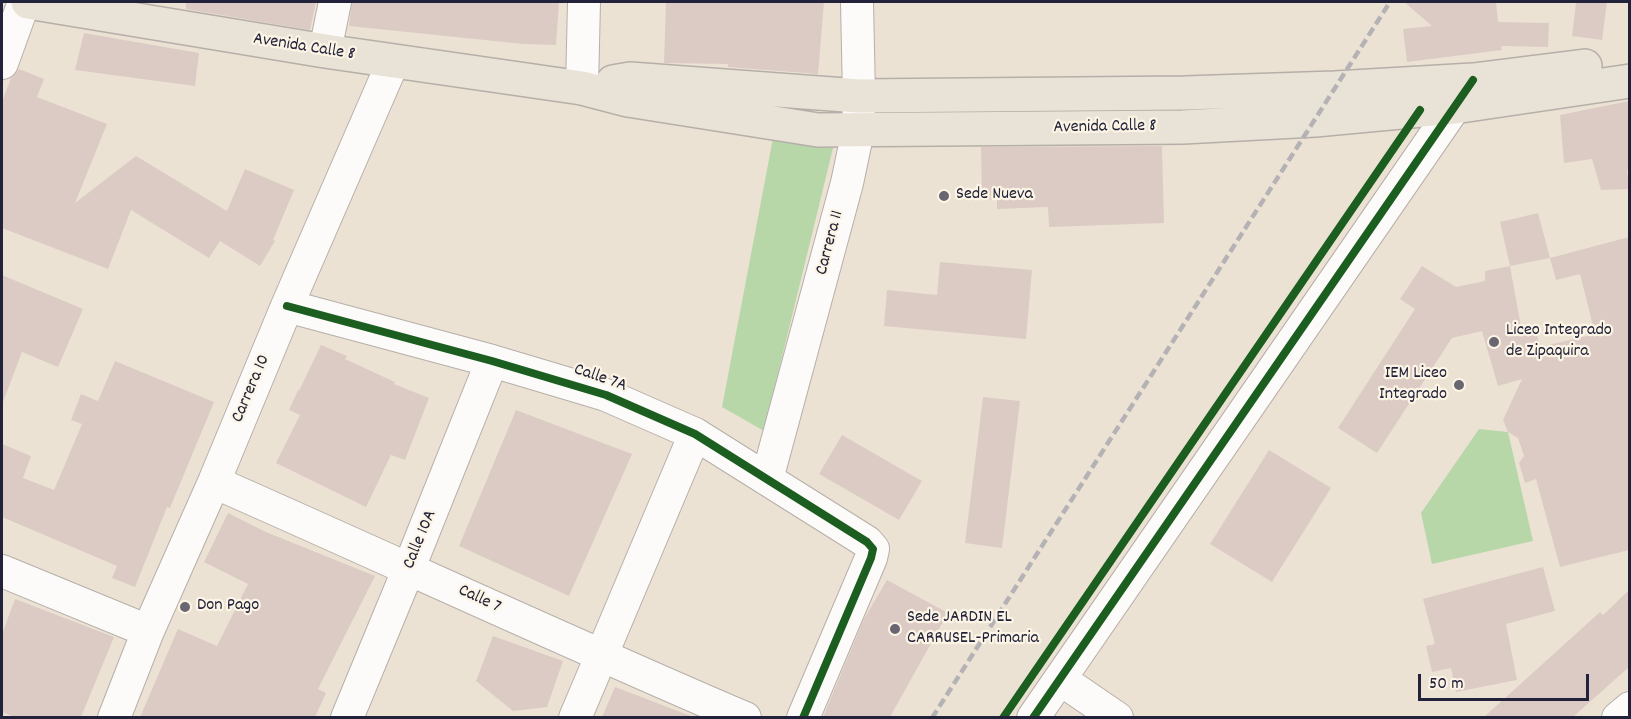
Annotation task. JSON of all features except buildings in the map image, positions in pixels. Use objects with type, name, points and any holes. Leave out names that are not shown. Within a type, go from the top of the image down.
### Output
[{"type":"main road","name":"Avenida Calle 8","points":[[26,2],[393,62],[582,88],[628,100],[756,122],[819,130],[1183,127],[1315,120],[1454,107],[1629,81]]},
{"type":"main road","name":"Avenida Calle 8","points":[[582,88],[630,79],[859,96],[1185,93],[1473,80],[1629,60]]},
{"type":"street","points":[[2,63],[26,2]]},
{"type":"street","points":[[325,51],[335,2]]},
{"type":"street","points":[[582,88],[584,2]]},
{"type":"street","name":"Carrera 11","points":[[767,479],[847,183],[858,131],[857,2]]},
{"type":"street","name":"Carrera 10","points":[[114,717],[148,631],[393,62]]},
{"type":"street","points":[[1034,717],[1473,80]]},
{"type":"street","name":"Calle 7A","points":[[287,306],[492,361],[606,395],[695,434],[867,542],[873,549],[871,558],[803,717]]},
{"type":"street","name":"Calle 10A","points":[[347,717],[492,361]]},
{"type":"street","points":[[575,717],[695,434]]},
{"type":"street","name":"Calle 7","points":[[214,482],[600,656],[745,717]]},
{"type":"street","points":[[2,571],[148,631]]},
{"type":"street","points":[[1060,679],[1117,717]]},
{"type":"street","points":[[1618,717],[1629,708]]},
{"type":"green space","points":[[773,138],[833,148],[764,431],[722,407]]},
{"type":"green space","points":[[1479,429],[1508,432],[1533,541],[1432,564],[1421,513]]},
{"type":"railway","points":[[932,718],[1390,2]]},
{"type":"cycle path","points":[[1033,718],[1473,80]]},
{"type":"cycle path","points":[[1003,718],[1420,110]]},
{"type":"cycle path","points":[[287,306],[492,361],[606,395],[695,434],[867,542],[873,549],[871,558],[803,718]]},
{"type":"place","name":"Sede Nueva","points":[[944,196]]},
{"type":"place","name":"Liceo Integrado de Zipaquira","points":[[1494,342]]},
{"type":"place","name":"IEM Liceo Integrado","points":[[1459,385]]},
{"type":"place","name":"Don Pago","points":[[185,607]]},
{"type":"place","name":"Sede JARDIN EL CARRUSEL-Primaria","points":[[895,629]]}]
